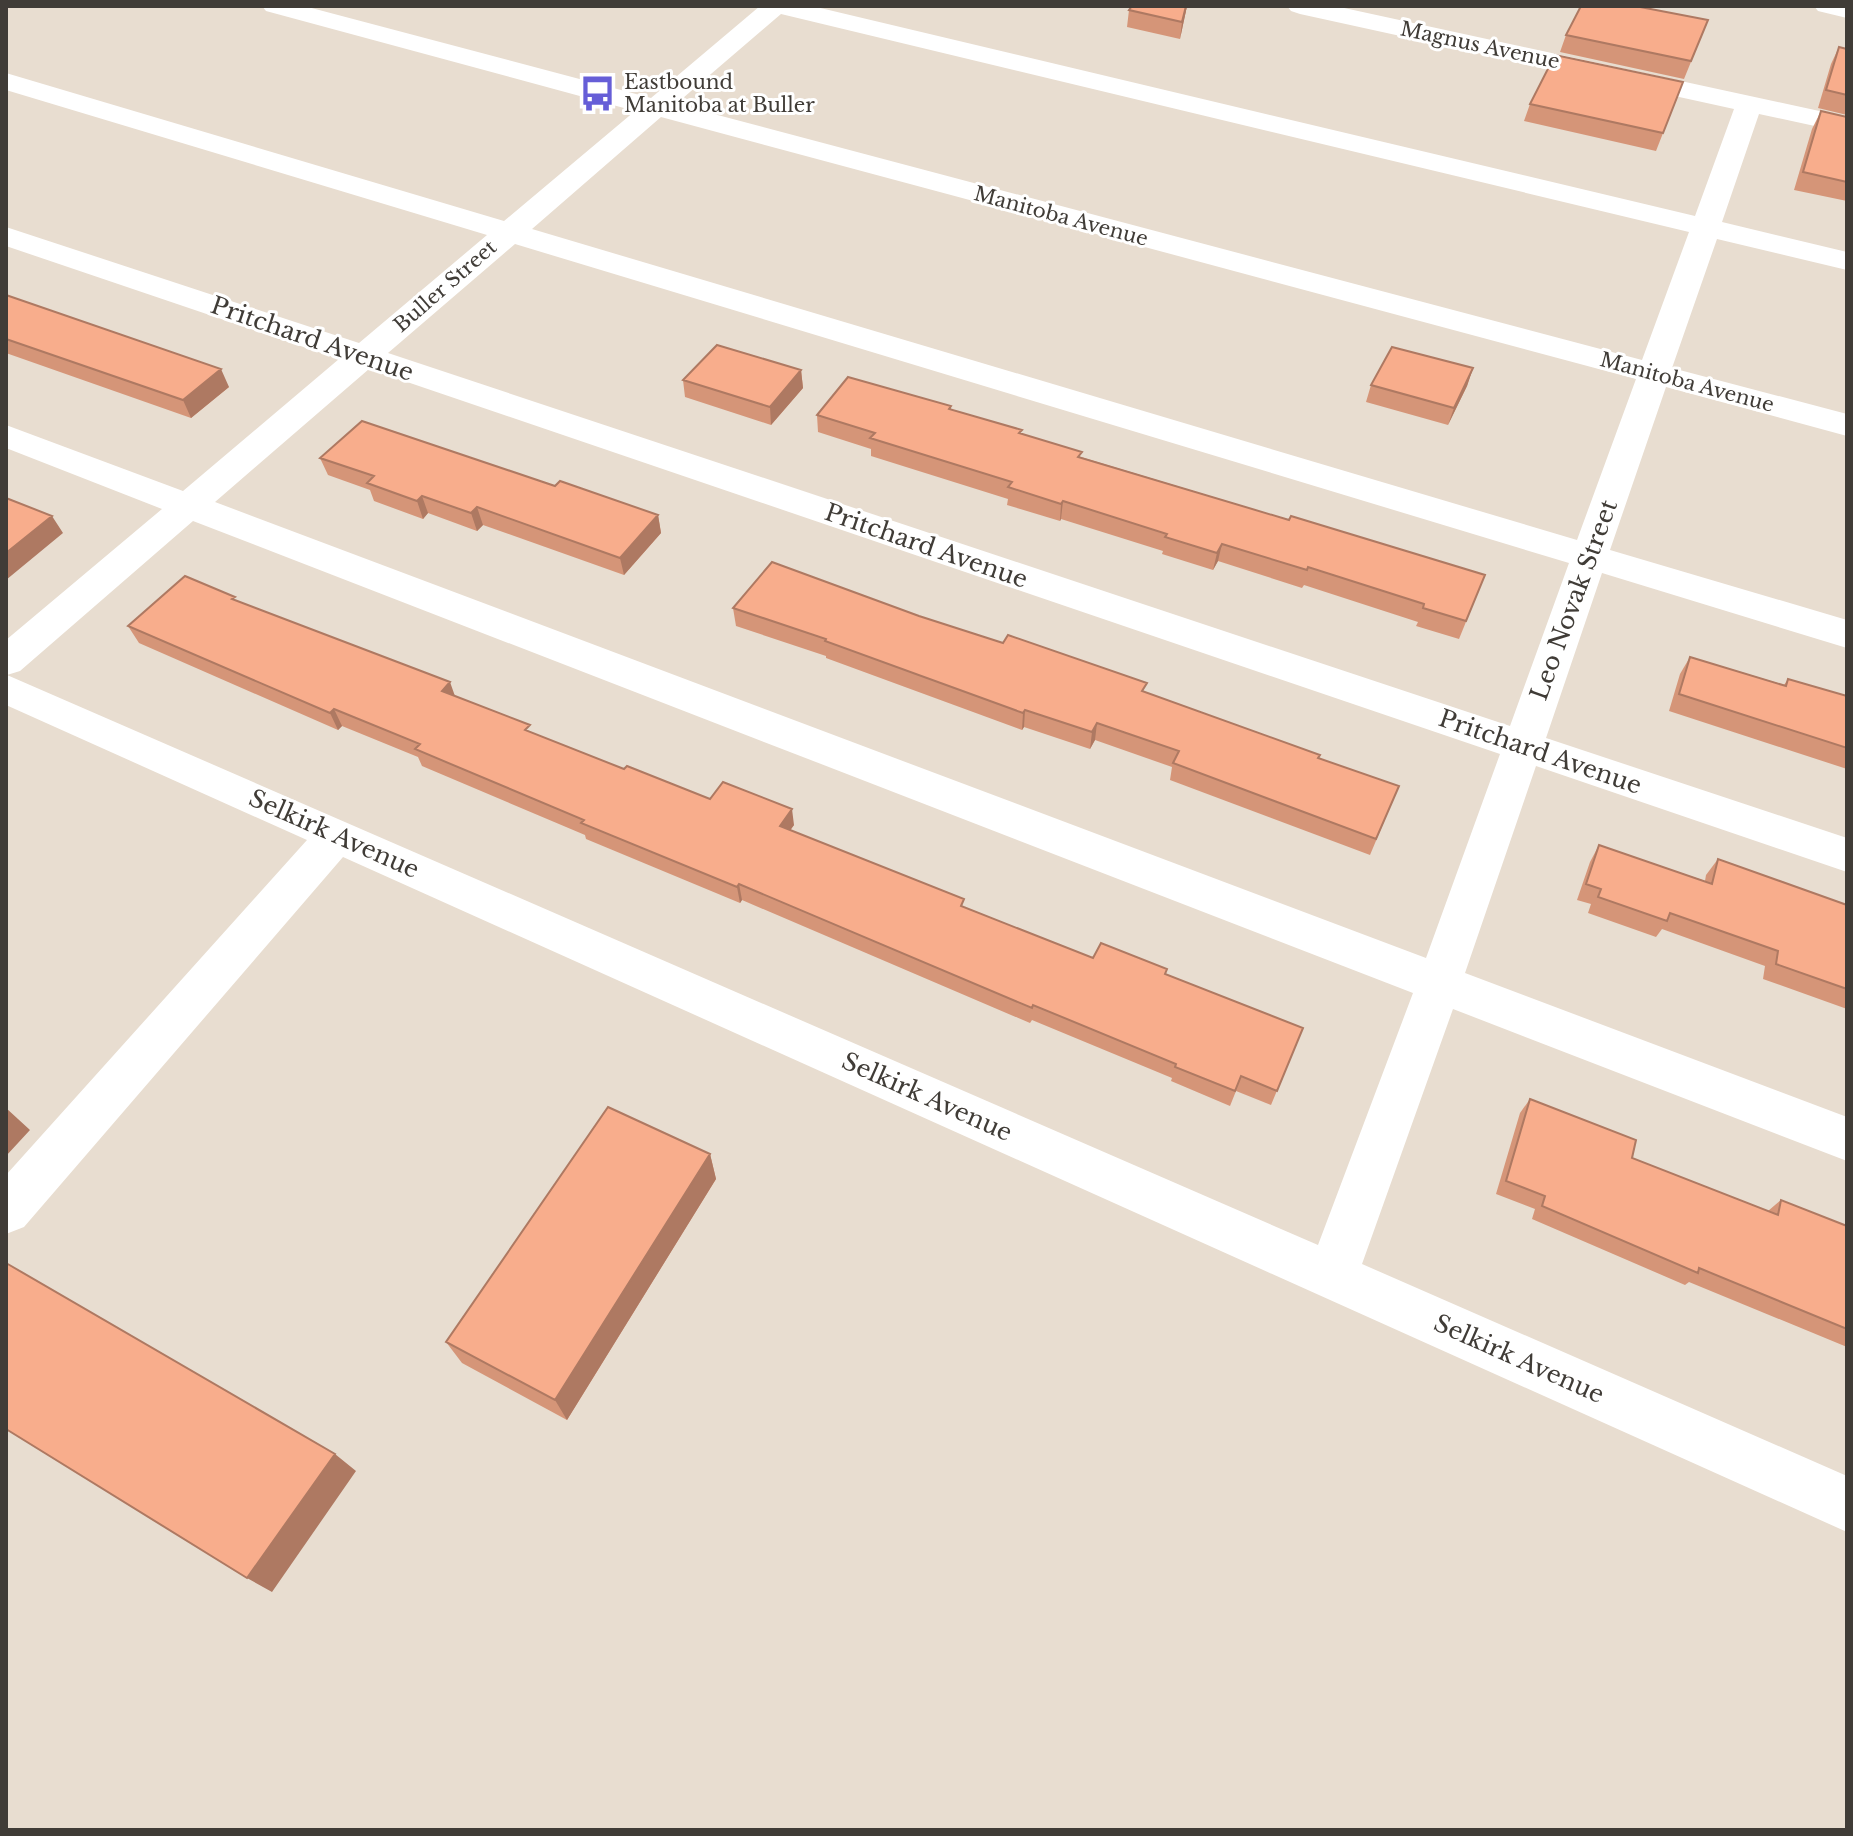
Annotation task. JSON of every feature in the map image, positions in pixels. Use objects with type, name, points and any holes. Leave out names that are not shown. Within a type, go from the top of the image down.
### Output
[{"type":"street","name":"Manitoba Avenue","points":[[275,6],[1847,425]]},
{"type":"street","name":"Buller Street","points":[[6,661],[507,232],[778,6]]},
{"type":"street","points":[[778,6],[1847,261]]},
{"type":"street","name":"Magnus Avenue","points":[[1300,6],[1847,125]]},
{"type":"street","points":[[1827,6],[1847,10]]},
{"type":"street","points":[[6,81],[1847,634]]},
{"type":"street","name":"Leo Novak Street","points":[[1332,1276],[1439,984],[1749,104]]},
{"type":"street","name":"Pritchard Avenue","points":[[6,236],[1847,855]]},
{"type":"street","points":[[6,436],[1847,1139]]},
{"type":"street","name":"Selkirk Avenue","points":[[6,689],[1847,1504]]},
{"type":"street","points":[[6,1211],[337,835]]},
{"type":"building","points":[[1132,6],[1186,6],[1182,22],[1129,10]]},
{"type":"building","points":[[1581,6],[1635,6],[1708,20],[1691,61],[1566,35]]},
{"type":"building","points":[[1839,47],[1847,49],[1847,95],[1826,90]]},
{"type":"building","points":[[1555,55],[1683,82],[1663,133],[1530,104]]},
{"type":"building","points":[[1821,111],[1847,117],[1847,182],[1803,172]]},
{"type":"building","points":[[6,295],[221,369],[183,400],[6,339]]},
{"type":"building","points":[[717,345],[801,370],[770,407],[683,380]]},
{"type":"building","points":[[1392,347],[1473,368],[1454,408],[1371,385]]},
{"type":"building","points":[[848,377],[1022,430],[1019,433],[1082,452],[1078,457],[1289,520],[1291,516],[1485,575],[1466,621],[1423,608],[1424,604],[1308,567],[1307,570],[1222,544],[1217,553],[1165,537],[1167,534],[1008,487],[1012,482],[870,438],[875,433],[817,415]]},
{"type":"building","points":[[362,421],[555,486],[560,481],[658,515],[620,558],[477,507],[471,513],[422,496],[417,501],[367,483],[374,476],[320,458]]},
{"type":"building","points":[[6,498],[52,516],[6,553]]},
{"type":"building","points":[[772,562],[919,616],[1003,643],[1008,635],[1147,683],[1142,691],[1399,786],[1376,839],[1173,763],[1179,751],[1097,723],[1092,732],[1025,710],[1023,713],[826,639],[733,608]]},
{"type":"building","points":[[185,576],[235,597],[232,599],[450,682],[442,691],[530,725],[525,730],[710,799],[723,782],[792,809],[780,826],[964,899],[961,906],[1093,958],[1101,943],[1167,969],[1165,974],[1303,1028],[1277,1091],[1241,1076],[1235,1091],[1175,1067],[1176,1064],[1033,1005],[1032,1008],[739,884],[737,887],[581,823],[584,820],[415,749],[420,744],[334,709],[330,713],[128,626]]},
{"type":"building","points":[[1690,657],[1786,686],[1788,679],[1847,696],[1847,748],[1679,694]]},
{"type":"building","points":[[1599,845],[1712,884],[1718,859],[1847,905],[1847,989],[1776,964],[1778,951],[1670,913],[1667,921],[1598,897],[1601,889],[1586,884]]},
{"type":"building","points":[[1530,1099],[1636,1140],[1632,1158],[1778,1215],[1781,1200],[1847,1226],[1847,1329],[1699,1268],[1698,1273],[1542,1206],[1545,1196],[1506,1181]]},
{"type":"building","points":[[608,1107],[710,1154],[555,1400],[446,1342]]},
{"type":"building","points":[[6,1263],[335,1454],[247,1578],[6,1429]]},
{"type":"place","name":"Eastbound Manitoba at Buller","points":[[598,93]]}]
